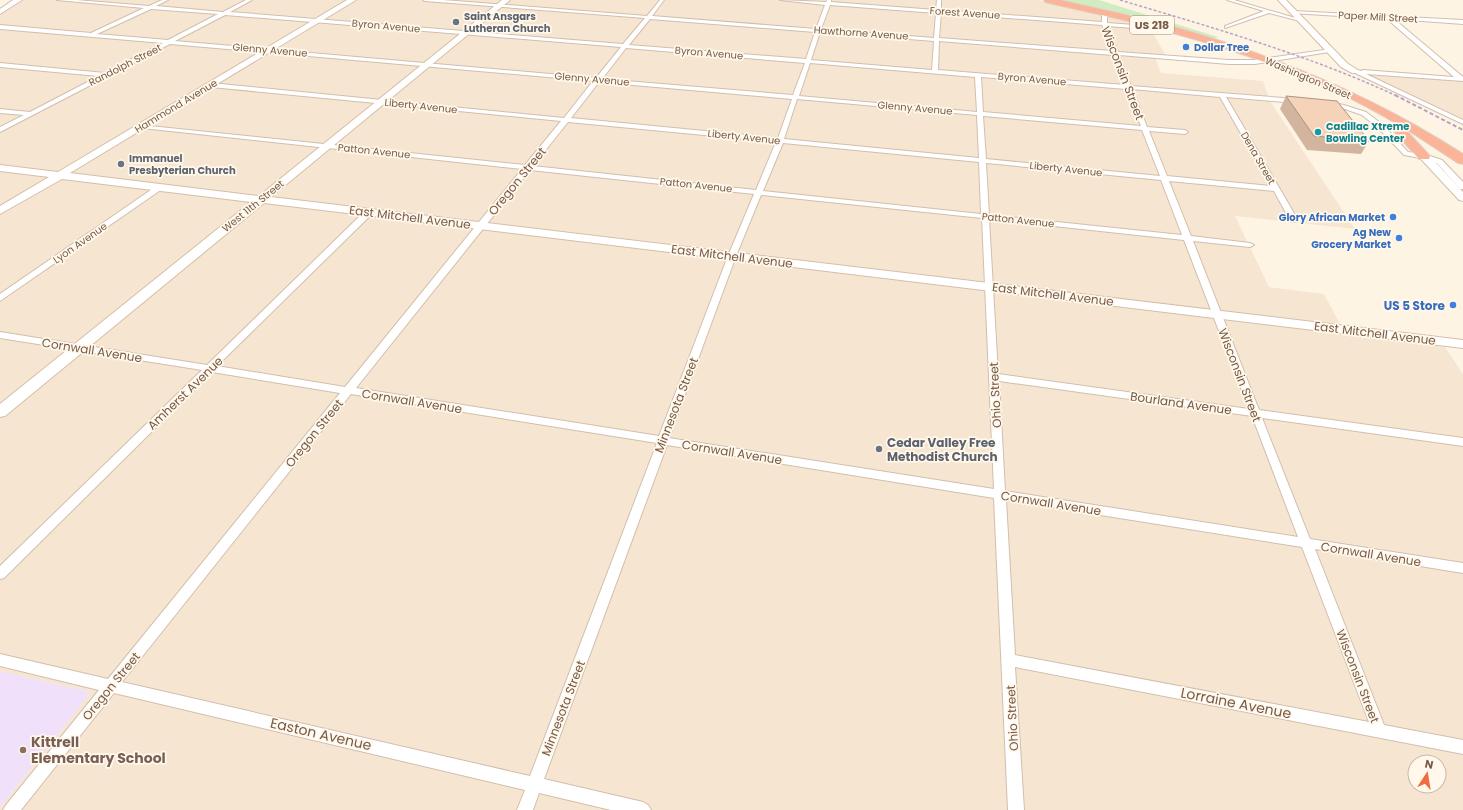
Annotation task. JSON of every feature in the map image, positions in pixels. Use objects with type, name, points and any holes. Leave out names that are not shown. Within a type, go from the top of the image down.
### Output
[{"type":"highway","name":"Washington Street","points":[[1048,0],[1104,18],[1121,17],[1181,32],[1268,60],[1319,82],[1397,119],[1463,160]]},
{"type":"highway","name":"Washington Street","points":[[1113,5],[1282,58],[1369,94],[1441,132]]},
{"type":"highway","points":[[1319,82],[1390,122],[1403,133],[1424,156]]},
{"type":"street","points":[[0,12],[18,0]]},
{"type":"street","name":"Byron Avenue","points":[[59,0],[1304,102]]},
{"type":"street","points":[[91,35],[166,0]]},
{"type":"street","name":"Randolph Street","points":[[0,130],[250,0]]},
{"type":"street","name":"Hammond Avenue","points":[[0,212],[352,0]]},
{"type":"street","name":"Hawthorne Avenue","points":[[425,0],[502,3],[648,17],[1229,62],[1268,60],[1330,50]]},
{"type":"street","name":"Oregon Street","points":[[11,810],[662,0]]},
{"type":"street","name":"Forest Avenue","points":[[782,0],[828,2],[938,11],[1104,18],[1148,27]]},
{"type":"street","points":[[935,72],[939,0]]},
{"type":"street","points":[[1229,0],[1301,20]]},
{"type":"street","points":[[1282,0],[1347,68],[1463,122]]},
{"type":"street","name":"Minnesota Street","points":[[525,810],[732,256],[780,141],[828,2]]},
{"type":"street","name":"West 11th Street","points":[[0,412],[502,3]]},
{"type":"street","points":[[1228,28],[1270,11]]},
{"type":"street","name":"Paper Mill Street","points":[[1294,12],[1463,22]]},
{"type":"street","points":[[1388,17],[1462,79]]},
{"type":"street","name":"Wisconsin Street","points":[[1104,18],[1128,88],[1379,730]]},
{"type":"street","name":"Glenny Avenue","points":[[0,27],[1185,132]]},
{"type":"street","points":[[0,65],[106,75]]},
{"type":"street","points":[[1355,72],[1462,79]]},
{"type":"street","name":"Ohio Street","points":[[978,75],[1016,810]]},
{"type":"street","name":"Liberty Avenue","points":[[211,85],[1276,189]]},
{"type":"street","name":"Dena Street","points":[[1222,95],[1294,220]]},
{"type":"street","points":[[1324,104],[1346,106],[1358,110],[1372,118],[1406,154],[1424,156],[1440,162],[1463,187]]},
{"type":"street","points":[[0,111],[31,114]]},
{"type":"street","points":[[1444,112],[1463,113]]},
{"type":"street","name":"Patton Avenue","points":[[142,126],[1250,245]]},
{"type":"street","points":[[1424,156],[1463,198]]},
{"type":"street","name":"East Mitchell Avenue","points":[[0,168],[1463,344]]},
{"type":"street","name":"Lyon Avenue","points":[[0,298],[161,187]]},
{"type":"street","name":"Amherst Avenue","points":[[0,574],[369,212]]},
{"type":"street","name":"Cornwall Avenue","points":[[0,335],[1463,568]]},
{"type":"street","name":"Bourland Avenue","points":[[994,377],[1463,442]]},
{"type":"street","name":"Easton Avenue","points":[[0,660],[643,810]]},
{"type":"street","name":"Lorraine Avenue","points":[[1009,660],[1463,746]]},
{"type":"shaded area","points":[[12,0],[1039,0],[1149,26],[1166,56],[1154,55],[1161,73],[1263,81],[1270,101],[1355,229],[1235,216],[1269,287],[1324,294],[1346,335],[1445,347],[1463,374],[1463,810],[0,810],[0,808],[91,692],[0,671],[0,9]]},
{"type":"shaded area","points":[[1356,73],[1463,81],[1463,123]]},
{"type":"shaded area","name":"Kittrell Elementary School","points":[[0,671],[91,692],[0,808]]},
{"type":"green space","points":[[1047,0],[1099,0],[1218,37],[1212,41]]},
{"type":"building","points":[[1286,96],[1337,101],[1369,141],[1314,136]]},
{"type":"railway","points":[[1120,0],[1295,55],[1363,81],[1397,96]]},
{"type":"railway","points":[[1397,96],[1463,130]]},
{"type":"place","name":"Saint Ansgars Lutheran Church","points":[[456,22]]},
{"type":"place","name":"Dollar Tree","points":[[1186,47]]},
{"type":"place","name":"Cadillac Xtreme Bowling Center","points":[[1318,132]]},
{"type":"place","name":"Immanuel Presbyterian Church","points":[[121,164]]},
{"type":"place","name":"Glory African Market","points":[[1393,217]]},
{"type":"place","name":"Ag New Grocery Market","points":[[1399,238]]},
{"type":"place","name":"US 5 Store","points":[[1453,305]]},
{"type":"place","name":"Cedar Valley Free Methodist Church","points":[[879,449]]},
{"type":"place","name":"Kittrell Elementary School","points":[[23,750]]}]
